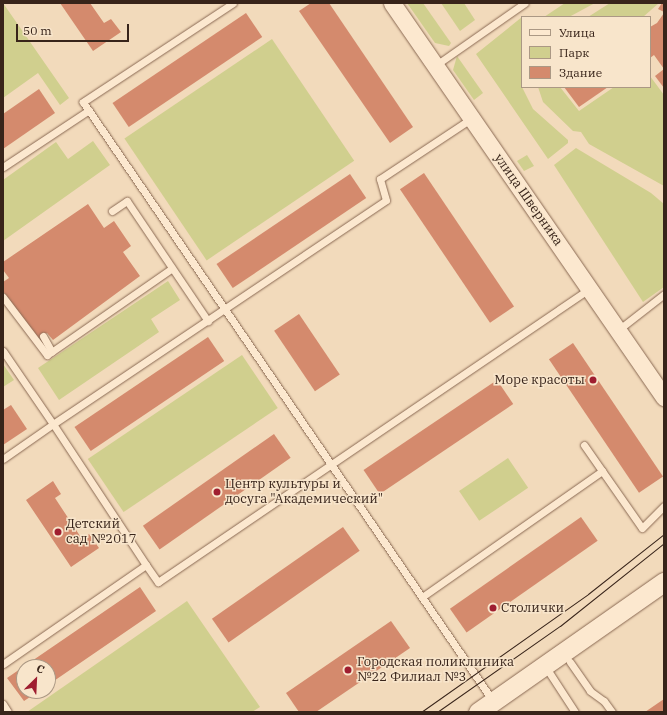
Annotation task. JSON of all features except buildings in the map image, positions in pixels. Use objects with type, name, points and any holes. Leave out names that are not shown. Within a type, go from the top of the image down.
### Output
[{"type":"main road","points":[[478,712],[664,582]]},
{"type":"street","name":"улица Шверника","points":[[392,3],[664,397]]},
{"type":"lane","points":[[233,3],[83,102],[493,701]]},
{"type":"lane","points":[[436,66],[525,3]]},
{"type":"lane","points":[[3,167],[88,110]]},
{"type":"lane","points":[[3,459],[386,200],[380,179],[472,118]]},
{"type":"lane","points":[[112,211],[127,201],[208,321]]},
{"type":"lane","points":[[3,297],[40,348],[47,355],[172,268]]},
{"type":"lane","points":[[3,351],[158,582],[330,463],[589,289]]},
{"type":"lane","points":[[618,330],[664,294]]},
{"type":"lane","points":[[43,336],[52,352]]},
{"type":"lane","points":[[584,445],[642,528],[664,506]]},
{"type":"lane","points":[[422,597],[602,471]]},
{"type":"lane","points":[[3,664],[146,565]]},
{"type":"lane","points":[[570,662],[590,691],[604,701],[612,712]]},
{"type":"lane","points":[[545,666],[575,712]]},
{"type":"lane","points":[[3,704],[8,712]]},
{"type":"green space","points":[[3,3],[69,98],[60,105],[38,73],[3,98]]},
{"type":"green space","points":[[407,3],[423,3],[451,43],[449,46],[435,43]]},
{"type":"green space","points":[[441,3],[464,3],[475,20],[460,31]]},
{"type":"green space","points":[[565,3],[595,3],[571,16],[546,16]]},
{"type":"green space","points":[[610,3],[659,3],[644,16],[590,16]]},
{"type":"green space","points":[[521,18],[521,88],[522,88],[533,109],[568,140],[568,143],[548,159],[476,54]]},
{"type":"green space","points":[[272,39],[354,161],[207,260],[124,139]]},
{"type":"green space","points":[[457,56],[483,93],[474,100],[453,70]]},
{"type":"green space","points":[[651,77],[664,95],[664,186],[589,144],[581,132],[573,131],[543,102],[538,88],[561,88],[579,111],[613,88],[651,88]]},
{"type":"green space","points":[[93,141],[110,165],[3,241],[3,180],[56,142],[68,159]]},
{"type":"green space","points":[[576,148],[651,193],[664,204],[664,287],[643,302],[554,165]]},
{"type":"green space","points":[[527,155],[534,166],[524,171],[517,161]]},
{"type":"green space","points":[[168,281],[180,300],[151,319],[159,332],[59,400],[38,368]]},
{"type":"green space","points":[[242,355],[278,408],[124,512],[88,459]]},
{"type":"green space","points":[[3,364],[14,380],[3,387]]},
{"type":"green space","points":[[508,458],[528,488],[479,521],[459,491]]},
{"type":"green space","points":[[187,601],[260,707],[252,712],[27,712],[46,699],[56,699],[56,692]]},
{"type":"tram line","points":[[421,712],[588,594],[664,534]]},
{"type":"tram line","points":[[437,712],[560,626],[664,543]]},
{"type":"place","name":"Море красоты","points":[[593,380]]},
{"type":"place","name":"Центр культуры и досуга \"Академический\"","points":[[217,492]]},
{"type":"place","name":"Детский сад №2017","points":[[58,532]]},
{"type":"place","name":"Столички","points":[[493,608]]},
{"type":"place","name":"Городская поликлиника №22 Филиал №3","points":[[348,670]]}]
